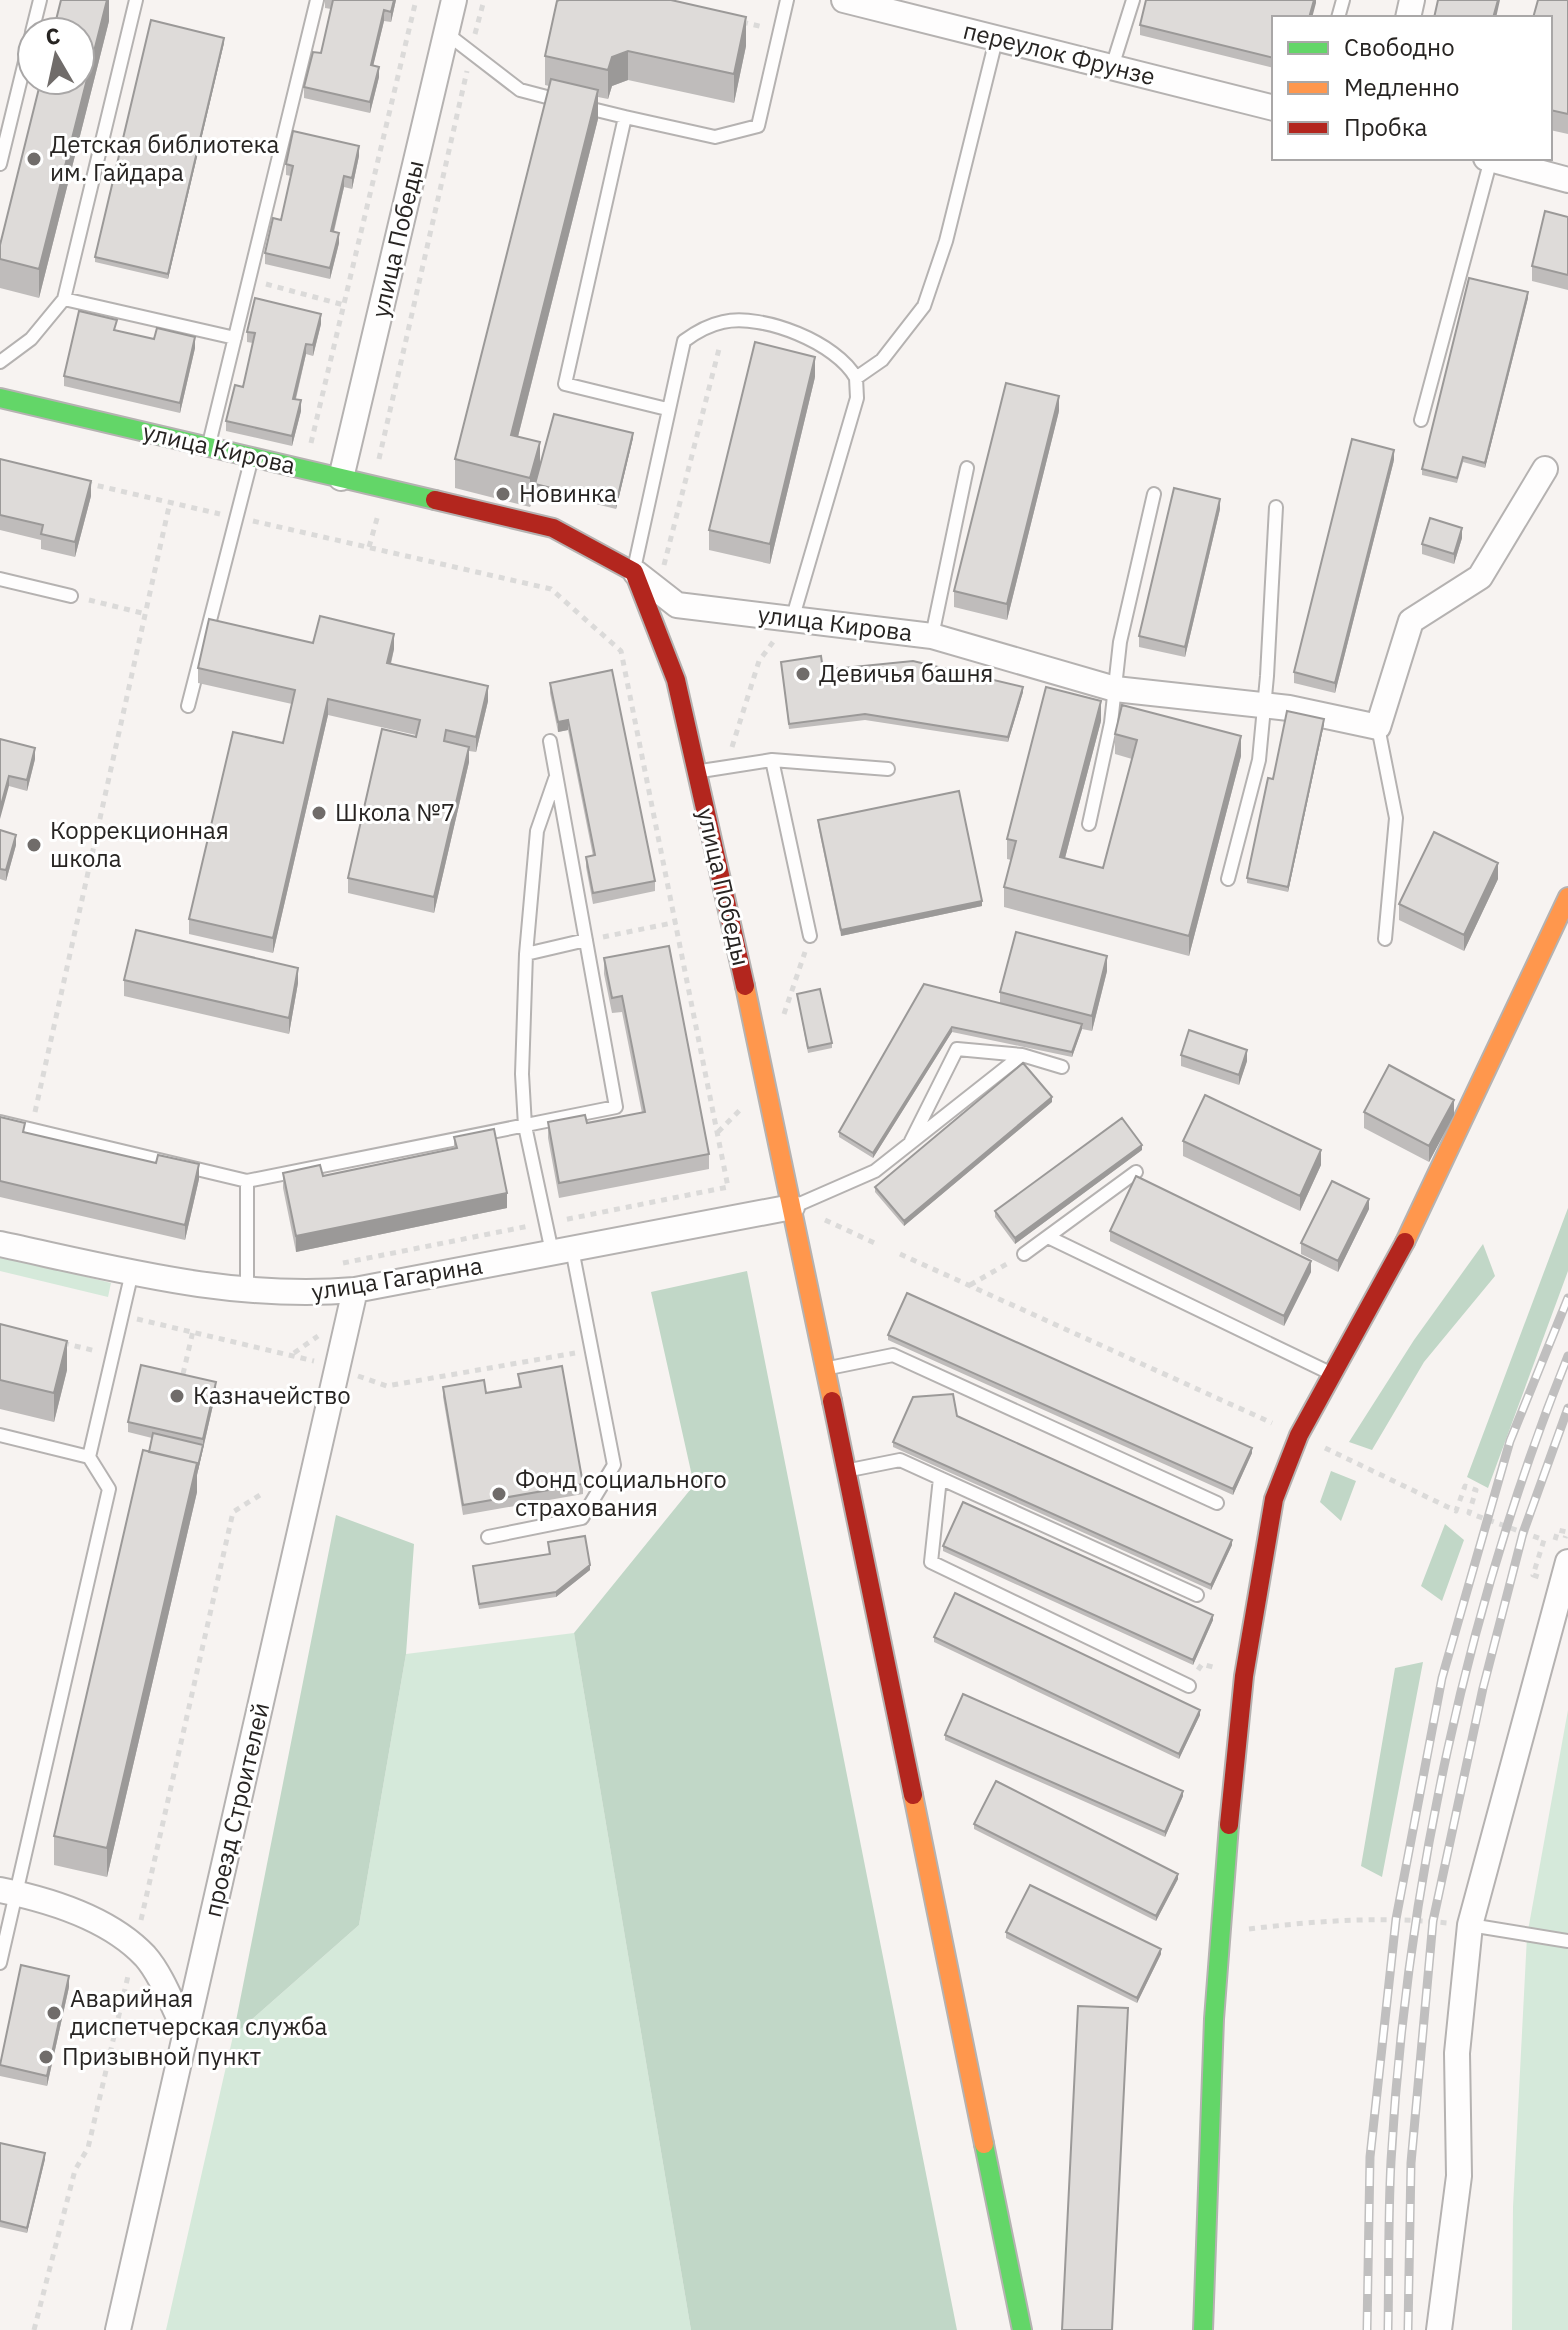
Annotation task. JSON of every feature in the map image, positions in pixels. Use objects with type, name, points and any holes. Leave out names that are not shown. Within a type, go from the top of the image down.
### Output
[{"type":"street","name":"улица Победы","points":[[341,478],[454,0]]},
{"type":"street","name":"переулок Фрунзе","points":[[844,0],[1272,107]]},
{"type":"street","points":[[1495,160],[1568,180]]},
{"type":"street","name":"улица Кирова","points":[[0,398],[553,528],[634,572],[677,605],[932,636],[1115,689],[1264,705],[1378,727]]},
{"type":"street","points":[[1378,727],[1411,621],[1480,577],[1545,469]]},
{"type":"street","name":"улица Победы","points":[[634,572],[676,680],[698,771],[826,1369],[1022,2330]]},
{"type":"street","points":[[1203,2330],[1221,1933],[1244,1676],[1274,1499],[1299,1435],[1417,1221],[1568,897]]},
{"type":"street","name":"улица Гагарина","points":[[0,1244],[247,1292],[301,1295],[355,1290],[792,1207]]},
{"type":"street","name":"проезд Строителей","points":[[118,2330],[355,1290]]},
{"type":"street","points":[[1439,2330],[1459,2176],[1457,2053],[1470,1925],[1564,1588],[1568,1562]]},
{"type":"street","points":[[9,1892],[76,1912],[113,1930],[146,1957],[186,2032]]},
{"type":"lane","points":[[0,362],[31,339],[64,299],[136,0]]},
{"type":"lane","points":[[209,446],[317,0]]},
{"type":"lane","points":[[446,33],[520,90],[715,137],[758,126],[787,0]]},
{"type":"lane","points":[[1112,67],[1133,0]]},
{"type":"lane","points":[[856,378],[882,360],[924,306],[946,241],[996,40]]},
{"type":"lane","points":[[0,164],[16,96]]},
{"type":"lane","points":[[625,117],[565,384],[667,409]]},
{"type":"lane","points":[[1421,420],[1487,160]]},
{"type":"lane","points":[[64,299],[235,338]]},
{"type":"lane","points":[[634,572],[684,341],[702,329],[726,321],[782,327],[808,338],[849,365],[856,378],[857,398],[792,620]]},
{"type":"lane","points":[[188,706],[252,457]]},
{"type":"lane","points":[[932,636],[967,468]]},
{"type":"lane","points":[[1089,824],[1111,723],[1120,642],[1154,494]]},
{"type":"lane","points":[[1228,879],[1259,760],[1276,507]]},
{"type":"lane","points":[[0,579],[71,596]]},
{"type":"lane","points":[[1378,727],[1396,818],[1385,939]]},
{"type":"lane","points":[[0,1122],[247,1181],[616,1107],[550,741]]},
{"type":"lane","points":[[698,771],[772,760],[888,769]]},
{"type":"lane","points":[[772,760],[810,936]]},
{"type":"lane","points":[[488,1537],[582,1518],[614,1465],[562,1251],[546,1223],[525,1126],[522,1074],[526,954],[537,831],[556,776]]},
{"type":"lane","points":[[526,954],[586,940]]},
{"type":"lane","points":[[907,1147],[957,1049],[1022,1055],[1062,1067]]},
{"type":"lane","points":[[792,1207],[875,1171],[1022,1055]]},
{"type":"lane","points":[[1024,1254],[1136,1172]]},
{"type":"lane","points":[[247,1181],[247,1292]]},
{"type":"lane","points":[[1048,1237],[1332,1375]]},
{"type":"lane","points":[[89,1457],[132,1272]]},
{"type":"lane","points":[[826,1369],[893,1355],[1217,1503]]},
{"type":"lane","points":[[0,1435],[89,1457],[109,1489],[9,1892],[0,1963]]},
{"type":"lane","points":[[846,1470],[900,1460],[1197,1595]]},
{"type":"lane","points":[[940,1478],[931,1562],[1189,1686]]},
{"type":"lane","points":[[1470,1925],[1568,1941]]},
{"type":"path","points":[[308,455],[416,0]]},
{"type":"path","points":[[376,472],[484,0]]},
{"type":"path","points":[[733,20],[780,30]]},
{"type":"path","points":[[249,280],[344,305]]},
{"type":"path","points":[[661,577],[719,349]]},
{"type":"path","points":[[77,481],[551,589],[621,651],[728,1187],[339,1264]]},
{"type":"path","points":[[31,1129],[170,502]]},
{"type":"path","points":[[71,596],[146,614]]},
{"type":"path","points":[[726,767],[759,661],[792,620]]},
{"type":"path","points":[[586,940],[677,922]]},
{"type":"path","points":[[815,1216],[879,1245]]},
{"type":"path","points":[[900,1254],[1299,1435],[1456,1511],[1465,1486],[1476,1490],[1469,1513],[1507,1527]]},
{"type":"path","points":[[970,1286],[1024,1254]]},
{"type":"path","points":[[183,1374],[193,1331]]},
{"type":"path","points":[[56,1342],[113,1355]]},
{"type":"path","points":[[34,2330],[75,2170],[88,2148],[233,1512],[260,1495]]},
{"type":"path","points":[[1221,1933],[1321,1921],[1396,1919],[1470,1925]]},
{"type":"green space","points":[[1568,1208],[1568,1271],[1488,1488],[1467,1477]]},
{"type":"green space","points":[[1483,1244],[1495,1276],[1424,1362],[1372,1450],[1349,1442],[1414,1340]]},
{"type":"green space","points":[[0,1255],[111,1283],[108,1297],[0,1271]]},
{"type":"green space","points":[[747,1271],[957,2330],[691,2330],[574,1633],[694,1485],[651,1292]]},
{"type":"green space","points":[[1331,1471],[1356,1481],[1341,1521],[1320,1502]]},
{"type":"green space","points":[[336,1515],[414,1544],[406,1654],[359,1925],[233,2036]]},
{"type":"green space","points":[[1445,1524],[1464,1540],[1442,1601],[1421,1586]]},
{"type":"green space","points":[[574,1633],[691,2330],[166,2330],[233,2036],[359,1925],[406,1654]]},
{"type":"green space","points":[[1423,1662],[1382,1877],[1361,1866],[1395,1668]]},
{"type":"green space","points":[[1568,1710],[1568,2330],[1512,2330],[1513,2207],[1527,1936]]},
{"type":"building","points":[[61,0],[107,0],[96,44],[96,16],[57,16]]},
{"type":"building","points":[[333,0],[394,0],[391,12],[384,10],[371,65],[379,67],[370,102],[304,87],[313,52],[321,53]]},
{"type":"building","points":[[559,0],[671,0],[746,17],[734,74],[628,51],[612,57],[608,70],[545,56]]},
{"type":"building","points":[[1146,0],[1314,0],[1310,16],[1272,16],[1272,58],[1140,25]]},
{"type":"building","points":[[1438,0],[1498,0],[1494,16],[1434,16]]},
{"type":"building","points":[[1538,0],[1568,0],[1568,114],[1552,110],[1552,16],[1534,16]]},
{"type":"building","points":[[151,20],[224,38],[168,274],[95,257]]},
{"type":"building","points":[[551,79],[598,90],[511,435],[540,442],[530,478],[455,459]]},
{"type":"building","points":[[37,96],[83,96],[39,269],[0,259],[0,245]]},
{"type":"building","points":[[293,131],[359,146],[352,178],[344,176],[331,231],[339,233],[330,268],[265,253],[273,218],[281,220],[293,166],[286,164]]},
{"type":"building","points":[[1545,211],[1568,217],[1568,275],[1532,266]]},
{"type":"building","points":[[1469,278],[1528,292],[1485,463],[1463,457],[1457,478],[1422,469]]},
{"type":"building","points":[[255,298],[321,314],[313,345],[306,344],[293,399],[301,400],[292,436],[226,421],[235,385],[243,387],[255,333],[247,332]]},
{"type":"building","points":[[79,311],[117,320],[114,330],[154,339],[157,328],[195,337],[180,403],[64,376]]},
{"type":"building","points":[[755,342],[815,357],[770,544],[709,530]]},
{"type":"building","points":[[1006,383],[1059,396],[1007,604],[954,591]]},
{"type":"building","points":[[554,414],[633,433],[616,504],[535,484]]},
{"type":"building","points":[[1352,439],[1394,450],[1335,683],[1294,672]]},
{"type":"building","points":[[0,459],[91,481],[75,542],[41,534],[43,525],[0,515]]},
{"type":"building","points":[[1174,488],[1220,499],[1185,647],[1139,636]]},
{"type":"building","points":[[1430,518],[1462,528],[1454,554],[1422,544]]},
{"type":"building","points":[[320,616],[394,634],[387,663],[488,686],[476,737],[446,730],[444,741],[469,747],[434,897],[348,878],[382,729],[416,737],[420,720],[328,699],[273,938],[189,919],[233,732],[283,743],[295,690],[198,668],[209,619],[313,643]]},
{"type":"building","points":[[821,656],[823,670],[913,661],[1023,687],[1008,737],[865,714],[789,724],[781,662]]},
{"type":"building","points":[[612,670],[655,881],[593,893],[586,857],[595,855],[568,720],[558,722],[550,683]]},
{"type":"building","points":[[1046,687],[1101,701],[1060,857],[1103,868],[1137,740],[1115,734],[1122,705],[1241,736],[1189,936],[1004,887],[1016,841],[1007,839]]},
{"type":"building","points":[[1287,711],[1324,719],[1288,887],[1247,878],[1268,778],[1273,779]]},
{"type":"building","points":[[0,739],[35,748],[27,780],[9,776],[0,809]]},
{"type":"building","points":[[959,791],[982,901],[841,930],[818,820]]},
{"type":"building","points":[[0,830],[16,835],[6,870],[0,869]]},
{"type":"building","points":[[1434,832],[1498,863],[1464,935],[1399,904]]},
{"type":"building","points":[[136,930],[298,968],[289,1018],[124,980]]},
{"type":"building","points":[[1016,932],[1107,956],[1092,1016],[1000,992]]},
{"type":"building","points":[[669,946],[709,1154],[559,1183],[548,1122],[585,1115],[587,1123],[645,1112],[622,996],[612,998],[604,958]]},
{"type":"building","points":[[924,984],[1082,1024],[1072,1052],[952,1027],[873,1153],[839,1132]]},
{"type":"building","points":[[820,989],[832,1043],[808,1048],[797,994]]},
{"type":"building","points":[[1189,1030],[1247,1050],[1239,1075],[1181,1055]]},
{"type":"building","points":[[1023,1063],[1052,1097],[904,1221],[875,1187]]},
{"type":"building","points":[[1389,1065],[1454,1100],[1429,1146],[1364,1112]]},
{"type":"building","points":[[1205,1095],[1321,1150],[1300,1196],[1183,1141]]},
{"type":"building","points":[[0,1117],[25,1123],[23,1132],[156,1163],[158,1155],[199,1164],[185,1225],[0,1181]]},
{"type":"building","points":[[1122,1118],[1142,1145],[1015,1238],[995,1211]]},
{"type":"building","points":[[494,1129],[507,1193],[296,1236],[283,1173],[320,1165],[323,1176],[457,1148],[454,1137]]},
{"type":"building","points":[[1136,1176],[1311,1261],[1284,1316],[1110,1231]]},
{"type":"building","points":[[1332,1181],[1369,1199],[1338,1261],[1301,1243]]},
{"type":"building","points":[[907,1293],[1252,1448],[1233,1489],[888,1335]]},
{"type":"building","points":[[0,1324],[67,1341],[54,1393],[0,1380]]},
{"type":"building","points":[[141,1365],[216,1382],[203,1439],[128,1422]]},
{"type":"building","points":[[562,1366],[583,1484],[463,1505],[443,1387],[484,1380],[486,1393],[521,1387],[518,1374]]},
{"type":"building","points":[[953,1394],[957,1416],[1232,1540],[1211,1585],[893,1442],[913,1397]]},
{"type":"building","points":[[153,1433],[203,1445],[197,1470],[197,1463],[149,1452]]},
{"type":"building","points":[[143,1450],[197,1463],[107,1848],[54,1836]]},
{"type":"building","points":[[963,1502],[1213,1615],[1193,1660],[943,1546]]},
{"type":"building","points":[[585,1536],[590,1565],[556,1592],[479,1604],[473,1566],[550,1554],[548,1542]]},
{"type":"building","points":[[955,1593],[1200,1710],[1179,1754],[934,1637]]},
{"type":"building","points":[[963,1694],[1183,1791],[1165,1832],[945,1735]]},
{"type":"building","points":[[996,1781],[1178,1874],[1156,1916],[974,1824]]},
{"type":"building","points":[[1030,1885],[1161,1949],[1137,1998],[1006,1932]]},
{"type":"building","points":[[21,1965],[69,1976],[47,2076],[0,2065]]},
{"type":"building","points":[[1078,2006],[1128,2008],[1112,2330],[1062,2330]]},
{"type":"building","points":[[0,2143],[45,2153],[27,2228],[0,2221]]},
{"type":"railway","points":[[1367,2330],[1370,2157],[1396,1919],[1442,1678],[1510,1441],[1568,1298]]},
{"type":"railway","points":[[1388,2330],[1390,2182],[1399,2059],[1427,1854],[1447,1751],[1500,1549],[1568,1356]]},
{"type":"railway","points":[[1408,2330],[1411,2163],[1433,1921],[1483,1688],[1523,1533],[1568,1408]]},
{"type":"traffic: fast","points":[[0,398],[435,500]]},
{"type":"traffic: fast","points":[[1203,2330],[1214,2019],[1229,1825]]},
{"type":"traffic: fast","points":[[984,2144],[1022,2330]]},
{"type":"traffic: slow","points":[[1405,1242],[1568,897]]},
{"type":"traffic: slow","points":[[745,986],[832,1401]]},
{"type":"traffic: slow","points":[[913,1795],[984,2144]]},
{"type":"traffic: jam","points":[[435,500],[553,528],[634,572],[676,680],[745,986]]},
{"type":"traffic: jam","points":[[1229,1825],[1244,1676],[1274,1499],[1299,1435],[1405,1242]]},
{"type":"traffic: jam","points":[[832,1401],[913,1795]]},
{"type":"place","name":"Детская библиотека им. Гайдара","points":[[34,159]]},
{"type":"place","name":"Новинка","points":[[503,494]]},
{"type":"place","name":"Девичья башня","points":[[803,674]]},
{"type":"place","name":"Школа №7","points":[[319,813]]},
{"type":"place","name":"Коррекционная школа","points":[[34,845]]},
{"type":"place","name":"Казначейство","points":[[177,1396]]},
{"type":"place","name":"Фонд социального страхования","points":[[499,1494]]},
{"type":"place","name":"Аварийная диспетчерская служба","points":[[54,2013]]},
{"type":"place","name":"Призывной пункт","points":[[46,2057]]}]
